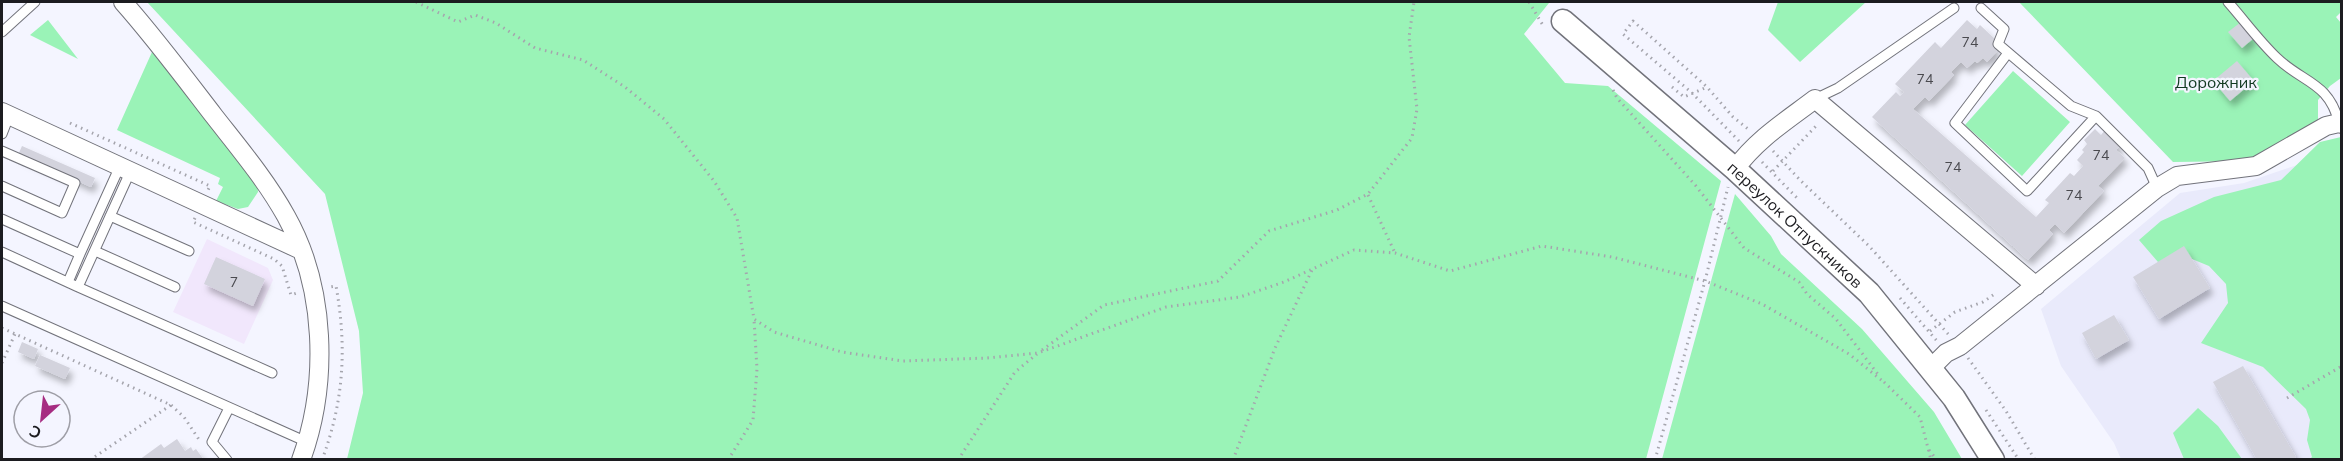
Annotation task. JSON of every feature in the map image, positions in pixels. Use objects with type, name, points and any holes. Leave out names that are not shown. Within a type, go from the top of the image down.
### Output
[{"type":"street","points":[[123,2],[150,33],[268,186],[288,218],[301,250],[314,290],[320,344],[313,419],[304,451]]},
{"type":"street","name":"переулок Отпускников","points":[[1556,28],[1869,292],[1954,398],[1994,459]]},
{"type":"street","points":[[1738,182],[1748,150],[1815,99],[2029,280]]},
{"type":"street","points":[[5,114],[301,250]]},
{"type":"street","points":[[1931,369],[1946,353],[1960,346],[2029,280],[2157,188],[2177,176],[2256,166],[2326,126],[2340,123]]},
{"type":"lane","points":[[2,32],[35,2]]},
{"type":"lane","points":[[2228,2],[2277,59],[2325,92],[2335,106],[2340,123]]},
{"type":"lane","points":[[1815,99],[1838,88],[1954,8]]},
{"type":"lane","points":[[1981,8],[2004,29],[1998,44],[2071,106],[2096,116],[2148,168],[2157,188]]},
{"type":"lane","points":[[2008,53],[1955,123],[2027,191],[2096,116]]},
{"type":"lane","points":[[2,134],[5,114]]},
{"type":"lane","points":[[2,151],[75,183],[62,213],[2,186]]},
{"type":"lane","points":[[78,287],[110,216],[125,168]]},
{"type":"lane","points":[[68,282],[125,168]]},
{"type":"lane","points":[[110,216],[189,251]]},
{"type":"lane","points":[[2,219],[80,254]]},
{"type":"lane","points":[[95,251],[175,287]]},
{"type":"lane","points":[[2,252],[272,373]]},
{"type":"lane","points":[[2,306],[229,408],[304,451]]},
{"type":"lane","points":[[227,459],[212,442],[229,408]]},
{"type":"path","points":[[416,2],[458,22],[475,15],[496,23],[535,48],[583,60],[625,87],[664,119],[714,181],[737,218],[754,319],[757,369],[753,420],[728,459]]},
{"type":"path","points":[[958,459],[1015,372],[1104,304],[1218,281],[1269,231],[1337,210],[1368,194],[1412,138],[1417,109],[1409,37],[1414,2]]},
{"type":"path","points":[[1529,2],[1556,28]]},
{"type":"path","points":[[1633,21],[1707,87],[1733,117],[1782,159],[1801,181],[1869,246],[1960,346],[2006,411],[2035,459]]},
{"type":"path","points":[[1669,85],[1684,97],[1707,87]]},
{"type":"path","points":[[1613,89],[1617,98],[1696,186],[1744,248],[1800,282],[1807,294],[1836,319],[1884,382]]},
{"type":"path","points":[[1655,459],[1721,220],[1738,182],[1782,159],[1830,112]]},
{"type":"path","points":[[66,121],[210,186],[193,222],[274,260],[282,266],[291,295],[299,293],[301,303]]},
{"type":"path","points":[[1368,194],[1395,253]]},
{"type":"path","points":[[754,319],[774,332],[842,352],[903,362],[987,358],[1038,353],[1166,307],[1240,297],[1313,269],[1354,250],[1395,253],[1450,271],[1542,246],[1611,257],[1705,281],[1762,304],[1849,354],[1884,382],[1920,417],[1930,459]]},
{"type":"path","points":[[1233,459],[1275,348],[1313,269]]},
{"type":"path","points":[[1929,331],[1956,312],[2029,280]]},
{"type":"path","points":[[314,290],[336,286],[343,342],[342,381],[337,414],[322,459]]},
{"type":"path","points":[[2,328],[171,405],[184,417],[202,444]]},
{"type":"path","points":[[2,363],[15,334]]},
{"type":"path","points":[[2287,398],[2342,366]]},
{"type":"path","points":[[90,459],[171,405]]},
{"type":"path","points":[[1928,449],[1937,459]]},
{"type":"shaded area","points":[[2341,150],[2341,459],[2121,459],[2114,443],[2061,366],[2041,309],[2180,193],[2244,183]]},
{"type":"shaded area","points":[[207,239],[268,268],[273,280],[244,344],[173,312]]},
{"type":"green space","points":[[147,2],[1548,2],[1524,34],[1565,83],[1608,86],[1721,181],[1646,459],[347,459],[363,393],[359,331],[325,194]]},
{"type":"green space","points":[[1778,2],[1866,2],[1800,62],[1768,30]]},
{"type":"green space","name":"Дорожник","points":[[2019,2],[2341,2],[2341,12],[2336,17],[2341,23],[2341,78],[2330,86],[2318,100],[2318,124],[2253,161],[2173,162]]},
{"type":"green space","points":[[48,20],[78,59],[30,35]]},
{"type":"green space","points":[[152,52],[257,180],[258,192],[248,207],[238,209],[216,201],[223,187],[218,184],[220,178],[117,130]]},
{"type":"green space","points":[[2013,71],[2070,122],[2022,176],[1965,125]]},
{"type":"green space","points":[[2341,137],[2341,459],[2310,459],[2312,457],[2307,440],[2310,420],[2306,409],[2263,367],[2201,343],[2228,303],[2226,284],[2209,266],[2192,259],[2158,262],[2139,240],[2161,221],[2214,197],[2281,180],[2320,142]]},
{"type":"green space","points":[[1735,194],[1771,236],[1781,254],[1862,329],[1934,412],[1962,459],[1662,459]]},
{"type":"green space","points":[[2198,408],[2218,426],[2242,459],[2184,459],[2173,433]]},
{"type":"building","points":[[1967,20],[1977,29],[1980,25],[1996,40],[1992,44],[1998,50],[1987,62],[1983,58],[1967,68],[1961,62],[1951,72],[1954,75],[1929,101],[1925,97],[1913,109],[2036,217],[2049,203],[2045,200],[2070,173],[2074,176],[2083,166],[2077,160],[2087,144],[2084,140],[2095,129],[2101,135],[2105,130],[2120,145],[2116,150],[2125,158],[2098,186],[2104,191],[2064,233],[2055,224],[2049,230],[2053,234],[2028,260],[1872,117],[1896,92],[1900,96],[1904,92],[1895,84],[1935,42],[1941,48]]},
{"type":"building","points":[[2241,22],[2254,38],[2242,48],[2228,32]]},
{"type":"building","points":[[2237,61],[2254,81],[2230,101],[2213,81]]},
{"type":"building","points":[[22,146],[95,178],[91,187],[18,155]]},
{"type":"building","points":[[2184,246],[2210,288],[2159,319],[2133,277]]},
{"type":"building","points":[[216,257],[265,279],[253,306],[204,284]]},
{"type":"building","points":[[2114,315],[2129,340],[2096,359],[2082,333]]},
{"type":"building","points":[[22,342],[38,349],[34,359],[18,352]]},
{"type":"building","points":[[40,355],[70,368],[65,379],[35,366]]},
{"type":"building","points":[[2243,366],[2296,457],[2291,460],[2257,460],[2213,382]]},
{"type":"building","points":[[177,439],[185,451],[191,447],[193,451],[196,449],[204,460],[139,460],[161,444],[164,448]]}]
